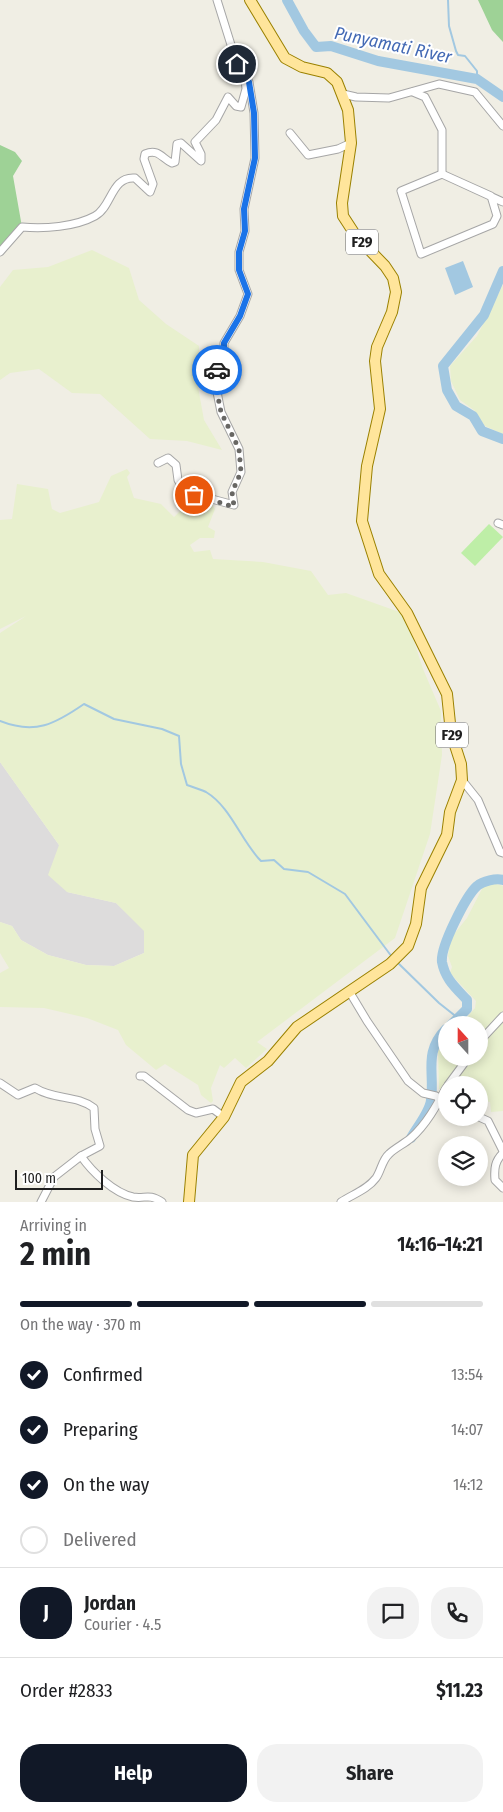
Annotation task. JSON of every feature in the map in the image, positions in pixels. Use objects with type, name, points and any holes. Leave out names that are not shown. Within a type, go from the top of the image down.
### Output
[{"type":"main road","name":"F29","points":[[189,1202],[193,1155],[224,1117],[241,1082],[268,1061],[297,1027],[400,956],[413,937],[420,888],[447,835],[450,812],[462,780],[461,764],[451,733],[447,694],[407,613],[379,574],[362,521],[367,466],[380,409],[375,361],[377,347],[392,312],[396,292],[393,278],[385,266],[356,236],[343,216],[342,203],[351,143],[348,110],[337,82],[327,73],[302,67],[285,58],[250,0]]},
{"type":"street","points":[[158,463],[168,458],[176,465],[178,480],[186,492],[234,506],[232,492],[241,472],[239,449],[221,412],[215,382],[217,369],[224,356],[224,343],[240,316],[248,294],[239,270],[239,252],[245,231],[244,209],[255,158],[253,94],[249,82],[237,64],[217,0]]},
{"type":"street","points":[[0,252],[22,227],[68,224],[95,216],[102,210],[116,187],[122,181],[135,178],[150,192],[153,184],[152,177],[144,158],[145,154],[151,151],[160,154],[172,163],[175,162],[176,144],[181,143],[200,161],[200,154],[195,142],[216,120],[228,97],[236,106],[241,107],[246,89],[245,77]]},
{"type":"street","points":[[343,94],[356,97],[390,98],[439,84],[475,92],[503,126]]},
{"type":"street","points":[[413,92],[425,97],[442,130],[442,174]]},
{"type":"street","points":[[290,133],[308,155],[351,143]]},
{"type":"street","points":[[442,174],[491,196],[496,216],[493,224],[421,254],[401,191],[442,174],[503,202]]},
{"type":"street","points":[[462,780],[478,800],[500,852],[503,853]]},
{"type":"street","points":[[349,991],[408,1081],[423,1093],[438,1099]]},
{"type":"street","points":[[488,1032],[503,1016]]},
{"type":"street","points":[[140,1076],[144,1076],[188,1110],[196,1113],[213,1109],[224,1117]]},
{"type":"street","points":[[0,1083],[18,1095],[35,1088],[45,1094],[86,1101],[94,1108],[95,1129],[100,1146],[81,1156],[54,1177],[41,1202]]},
{"type":"street","points":[[341,1202],[366,1188],[376,1178],[387,1155],[411,1138],[438,1104]]},
{"type":"street","points":[[488,1120],[503,1152],[496,1160],[494,1172],[495,1180],[503,1188]]},
{"type":"street","points":[[81,1156],[102,1181],[132,1196],[154,1196],[162,1202]]},
{"type":"shaded area","points":[[0,762],[59,845],[67,892],[116,903],[144,930],[144,953],[114,966],[86,965],[48,955],[21,940],[12,926],[0,922]]},
{"type":"green space","points":[[478,0],[503,0],[503,42],[492,30]]},
{"type":"green space","points":[[0,145],[15,152],[22,161],[13,176],[22,227],[0,252]]},
{"type":"green space","points":[[92,250],[129,268],[139,300],[166,324],[199,346],[198,387],[204,420],[222,450],[187,441],[150,439],[100,394],[72,393],[39,369],[10,373],[0,380],[0,287],[13,270],[48,267]]},
{"type":"green space","points":[[503,285],[503,434],[485,426],[474,410],[460,400],[451,381],[450,366],[477,336]]},
{"type":"green space","points":[[127,469],[130,473],[127,477],[134,498],[161,504],[174,517],[183,508],[192,505],[212,505],[215,509],[208,527],[215,531],[214,538],[200,538],[190,545],[194,552],[210,550],[213,559],[263,562],[311,571],[328,595],[346,593],[405,614],[423,669],[441,711],[442,755],[430,834],[395,938],[257,1042],[267,1049],[246,1068],[235,1058],[224,1068],[220,1065],[211,1088],[213,1101],[211,1103],[201,1095],[198,1085],[165,1064],[156,1070],[126,1045],[118,1030],[87,1018],[44,1008],[0,1007],[0,973],[9,968],[0,953],[0,922],[12,926],[21,940],[48,955],[86,965],[114,966],[144,953],[144,931],[116,903],[67,892],[48,875],[59,845],[0,762],[0,633],[26,616],[0,629],[0,520],[12,519],[17,484],[48,489],[52,509],[60,513],[99,502],[111,476]]},
{"type":"green space","points":[[489,524],[503,537],[475,566],[461,553]]},
{"type":"green space","points":[[494,883],[503,886],[503,1015],[488,1032],[488,1016],[468,1016],[475,1008],[476,1001],[450,973],[452,967],[448,956],[451,938],[467,918],[483,887]]},
{"type":"green space","points":[[503,1020],[503,1111],[491,1112],[490,1102],[488,1102],[488,1076],[458,1076],[465,1066],[488,1066],[488,1038]]},
{"type":"green space","points":[[438,1066],[461,1066],[454,1076],[439,1076]]},
{"type":"water","points":[[463,261],[473,287],[455,295],[445,268]]},
{"type":"waterway","name":"Punyamati River","points":[[287,0],[304,31],[316,47],[331,46],[378,61],[477,79],[503,97]]},
{"type":"waterway","points":[[448,0],[449,26],[456,51],[458,55],[465,56],[477,71],[477,79]]},
{"type":"waterway","points":[[503,271],[484,315],[443,366],[447,390],[456,406],[473,416],[482,431],[503,439]]},
{"type":"waterway","points":[[0,721],[24,727],[44,725],[64,717],[84,704],[114,719],[162,729],[179,736],[181,764],[187,785],[206,792],[215,798],[261,861],[274,860],[284,869],[308,872],[345,894],[392,957]]},
{"type":"waterway","points":[[460,1016],[467,1009],[467,1000],[452,983],[443,968],[442,955],[445,945],[461,910],[477,886],[490,880],[503,880]]},
{"type":"waterway","points":[[397,962],[439,1003],[455,1016]]},
{"type":"waterway","points":[[411,1138],[430,1105],[432,1090],[431,1063],[438,1040]]},
{"type":"way so far","points":[[194,495],[204,496],[234,506],[232,492],[241,472],[237,441],[221,412],[217,398],[215,382],[217,370]]},
{"type":"route","points":[[217,370],[224,356],[224,343],[240,316],[248,294],[239,270],[239,252],[240,243],[245,231],[244,209],[255,158],[254,113],[253,94],[249,82],[237,64]]}]
